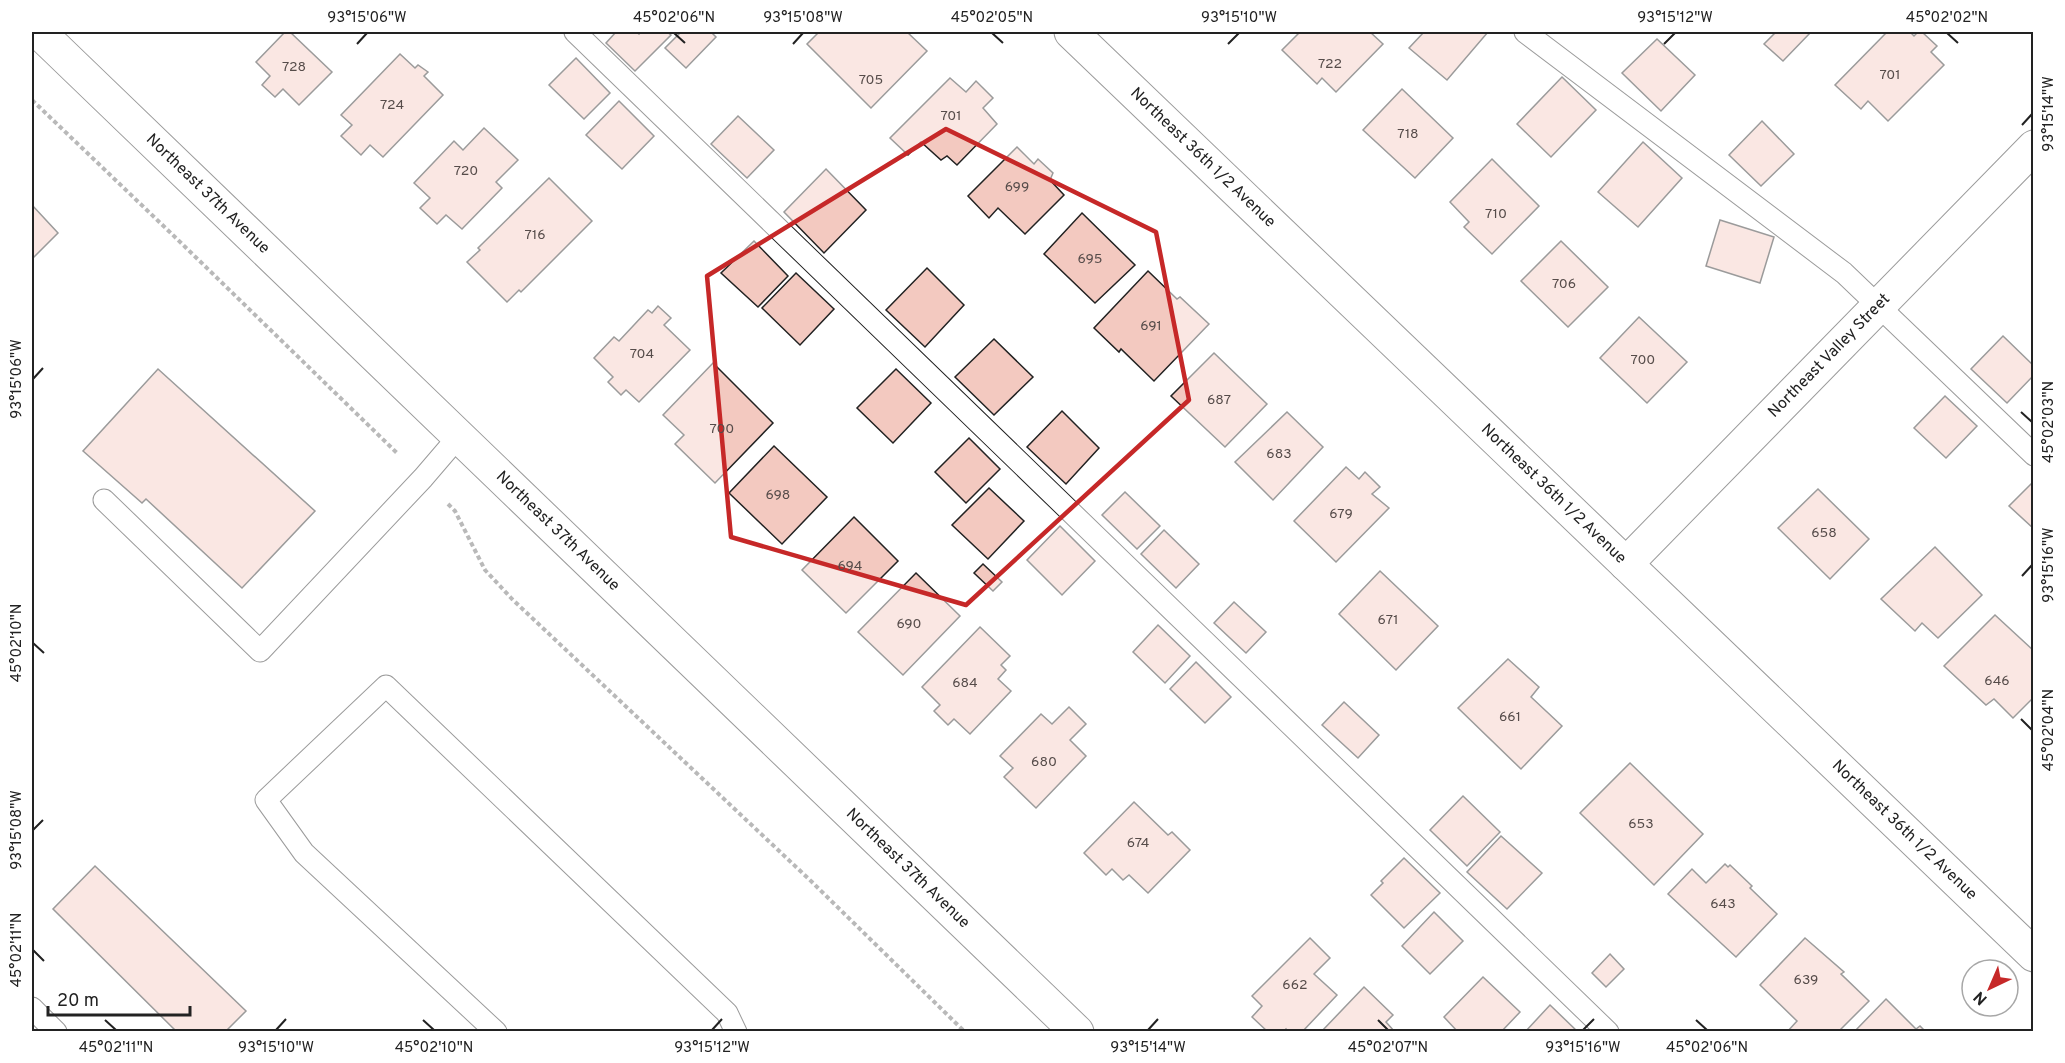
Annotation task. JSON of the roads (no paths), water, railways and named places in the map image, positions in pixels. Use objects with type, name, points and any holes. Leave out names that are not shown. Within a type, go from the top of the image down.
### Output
[{"type":"street","name":"Northeast 37th Avenue","points":[[39,32],[1077,1032]]},
{"type":"street","name":"Northeast 36th 1/2 Avenue","points":[[1071,32],[2034,955]]},
{"type":"street","name":"Northeast Valley Street","points":[[1626,564],[2034,147]]},
{"type":"lane","points":[[575,32],[1608,1032]]},
{"type":"lane","points":[[1525,32],[1844,273],[2034,455]]},
{"type":"lane","points":[[104,500],[260,651],[423,478],[459,436]]},
{"type":"lane","points":[[496,1032],[304,853],[266,800],[386,686],[727,1013],[736,1032]]},
{"type":"lane","points":[[32,1008],[56,1032]]}]
